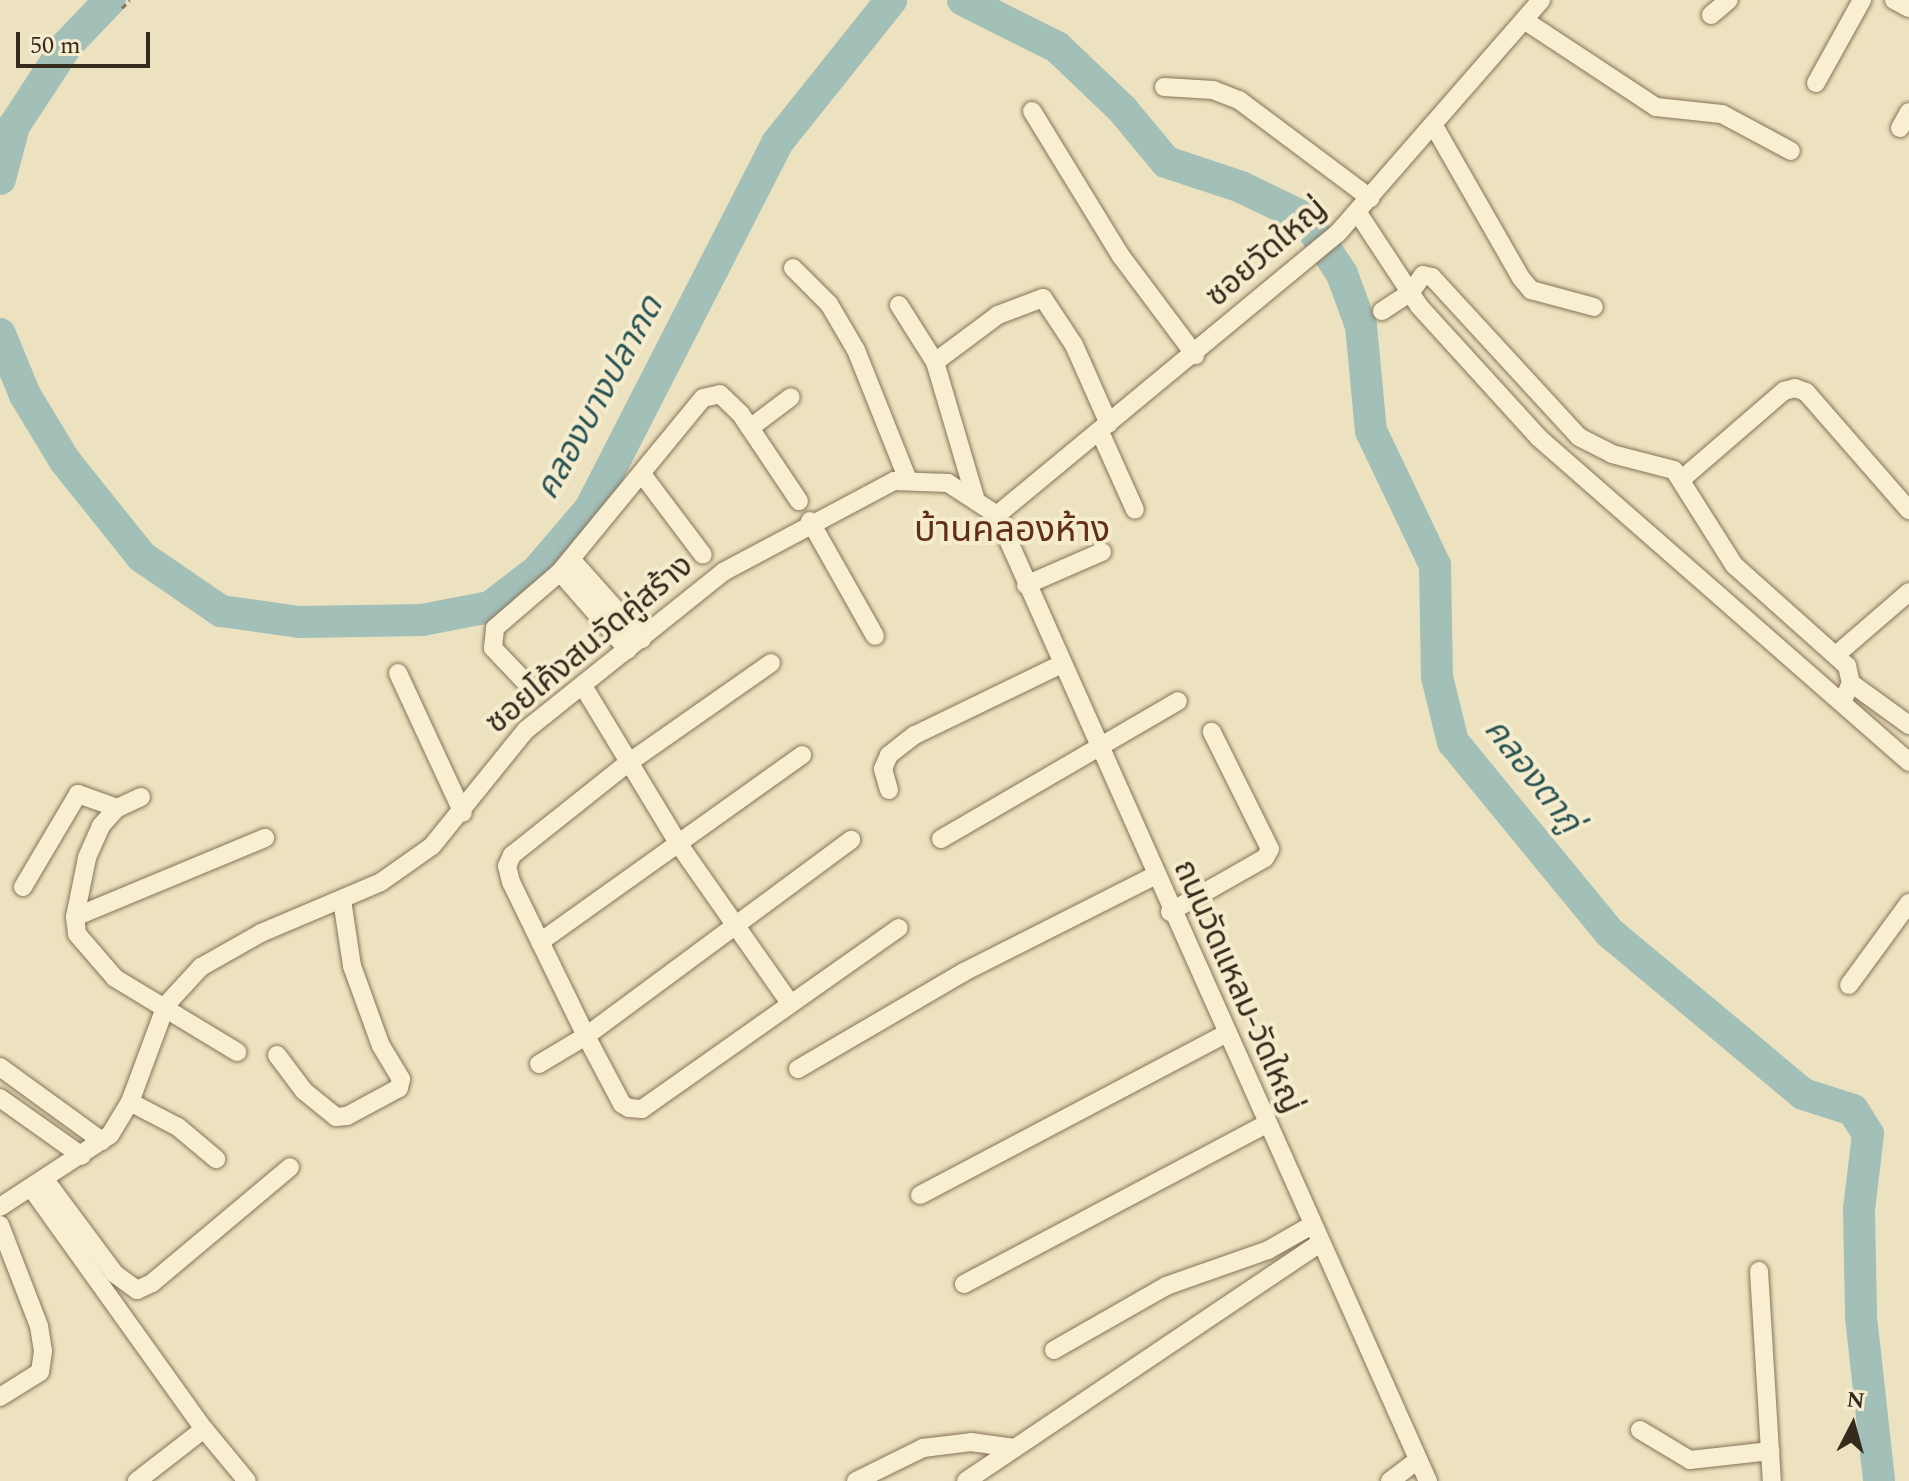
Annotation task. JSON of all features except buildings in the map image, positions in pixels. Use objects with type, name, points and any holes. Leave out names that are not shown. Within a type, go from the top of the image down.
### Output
[{"type":"street","name":"ซอยวัดใหญ่","points":[[997,515],[1195,355],[1338,233],[1541,0]]},
{"type":"street","points":[[1711,15],[1729,0]]},
{"type":"street","points":[[1816,83],[1862,0]]},
{"type":"street","points":[[1894,0],[1909,8]]},
{"type":"street","points":[[1524,20],[1656,107],[1722,114],[1791,151]]},
{"type":"street","points":[[1164,87],[1213,90],[1239,100],[1370,198]]},
{"type":"street","points":[[1032,111],[1121,256],[1195,355]]},
{"type":"street","points":[[1434,126],[1521,278],[1531,290],[1594,307]]},
{"type":"street","points":[[1358,213],[1410,293],[1539,438],[1909,762]]},
{"type":"street","points":[[793,268],[829,304],[856,350],[908,480]]},
{"type":"street","points":[[1382,311],[1410,293],[1423,275],[1432,277],[1579,437],[1604,452],[1674,470],[1734,565],[1847,666],[1851,683],[1842,702]]},
{"type":"street","points":[[935,362],[998,315],[1043,298],[1074,345],[1135,510]]},
{"type":"street","points":[[899,305],[935,362],[975,497]]},
{"type":"street","points":[[1682,479],[1784,391],[1795,388],[1806,392],[1909,510]]},
{"type":"street","points":[[530,687],[493,648],[490,638],[495,628],[566,565],[703,398],[720,394],[750,428],[799,501]]},
{"type":"street","points":[[750,428],[791,397]]},
{"type":"street","points":[[642,474],[703,555]]},
{"type":"street","name":"ซอยโค้งสนวัดคู่สร้าง","points":[[0,1207],[39,1185],[102,1141],[130,1102],[166,1005],[201,967],[261,933],[381,882],[432,846],[463,813],[526,730],[723,572],[810,521],[894,481],[948,483],[975,497],[997,515]]},
{"type":"street","name":"ถนนวัดแหลม-วัดใหญ่","points":[[997,515],[1170,912],[1428,1481]]},
{"type":"street","points":[[810,521],[875,636]]},
{"type":"street","points":[[1026,585],[1102,552]]},
{"type":"street","points":[[566,565],[635,644]]},
{"type":"street","points":[[1836,655],[1909,592]]},
{"type":"street","points":[[771,663],[512,855],[507,866],[511,882],[622,1104],[642,1109],[899,928]]},
{"type":"street","points":[[889,790],[883,769],[889,755],[915,735],[1060,665]]},
{"type":"street","points":[[398,673],[463,813]]},
{"type":"street","points":[[1851,683],[1909,725]]},
{"type":"street","points":[[578,690],[680,846],[790,1003]]},
{"type":"street","points":[[941,839],[1178,701]]},
{"type":"street","points":[[1170,912],[1265,858],[1270,849],[1212,732]]},
{"type":"street","points":[[540,942],[680,846],[802,755]]},
{"type":"street","points":[[23,887],[78,794],[117,808]]},
{"type":"street","points":[[141,797],[117,808],[101,826],[87,858],[75,917],[77,934],[100,965],[237,1052]]},
{"type":"street","points":[[75,917],[265,838]]},
{"type":"street","points":[[539,1064],[586,1036],[851,840]]},
{"type":"street","points":[[798,1069],[964,972],[1154,876]]},
{"type":"street","points":[[277,1055],[304,1091],[336,1117],[347,1116],[399,1088],[401,1079],[381,1046],[352,966],[342,900]]},
{"type":"street","points":[[1849,985],[1909,903]]},
{"type":"street","points":[[920,1195],[1225,1034]]},
{"type":"street","points":[[0,1067],[102,1141]]},
{"type":"street","points":[[0,1098],[82,1156]]},
{"type":"street","points":[[130,1102],[178,1127],[216,1159]]},
{"type":"street","points":[[964,1284],[1266,1124]]},
{"type":"street","points":[[39,1185],[115,1274],[137,1290],[152,1283],[290,1167]]},
{"type":"street","points":[[39,1185],[204,1429],[247,1481]]},
{"type":"street","points":[[0,1225],[39,1326],[43,1351],[40,1372],[0,1397]]},
{"type":"street","points":[[1054,1350],[1166,1286],[1254,1256],[1312,1225]]},
{"type":"street","points":[[966,1481],[1320,1243]]},
{"type":"street","points":[[1759,1271],[1772,1481]]},
{"type":"street","points":[[137,1481],[204,1429]]},
{"type":"street","points":[[1640,1430],[1690,1460],[1770,1451]]},
{"type":"street","points":[[856,1481],[923,1448],[971,1442],[1015,1448]]},
{"type":"street","points":[[1390,1481],[1418,1460]]},
{"type":"path","points":[[122,8],[130,0]]},
{"type":"waterway","name":"คลองบางปลากด","points":[[0,179],[14,126],[67,45],[110,0]]},
{"type":"waterway","name":"คลองบางปลากด","points":[[0,334],[25,395],[65,461],[142,557],[221,611],[299,622],[422,620],[490,607],[537,571],[590,509],[777,143],[891,0]]},
{"type":"waterway","name":"คลองตาภู่","points":[[963,0],[1057,47],[1122,109],[1166,162],[1241,187],[1305,218],[1342,274],[1361,326],[1371,431],[1435,565],[1437,677],[1453,742],[1610,933],[1803,1094],[1853,1110],[1868,1134],[1859,1210],[1861,1317],[1879,1481]]},
{"type":"district","name":"บ้านคลองห้าง","points":[[1012,531]]}]
